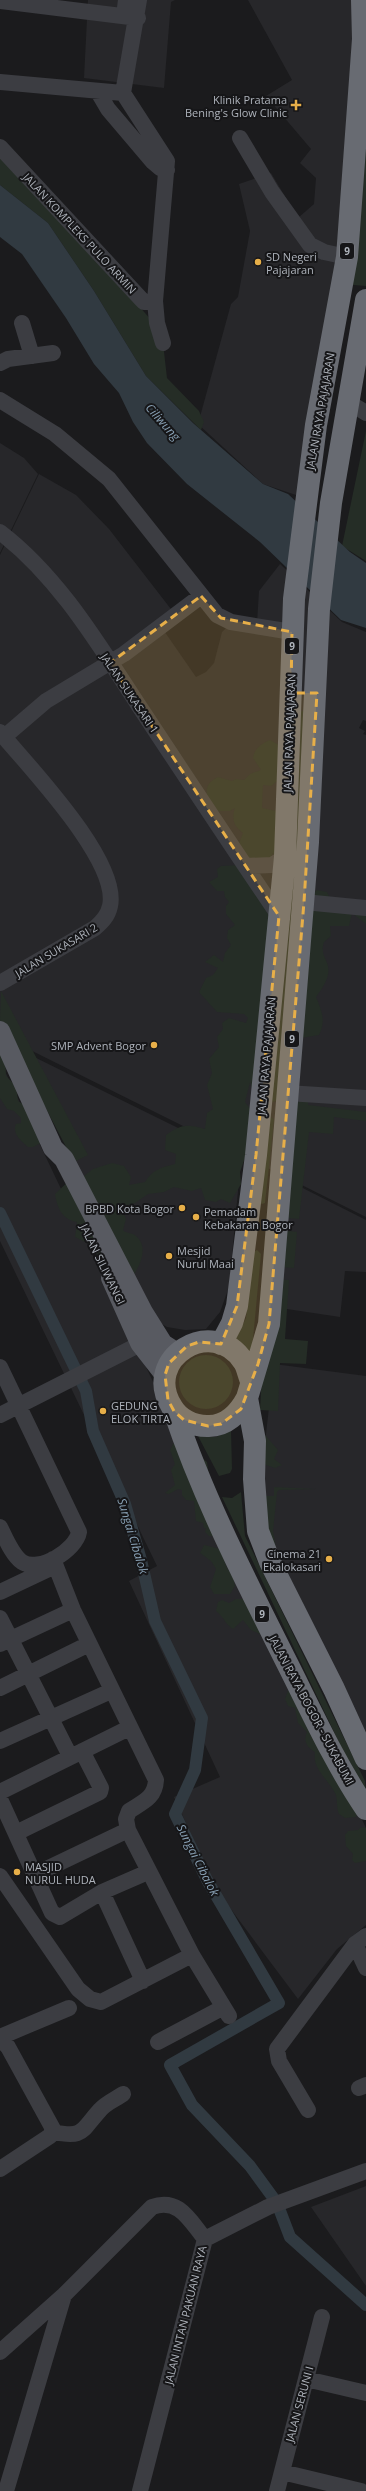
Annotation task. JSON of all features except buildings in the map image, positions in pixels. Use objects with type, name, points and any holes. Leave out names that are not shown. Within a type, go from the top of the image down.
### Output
[{"type":"highway","name":"JALAN RAYA PAJAJARAN","points":[[221,1344],[232,1324],[237,1306],[248,1218],[284,857],[294,599],[305,498],[347,257],[363,39],[362,0]]},
{"type":"highway","points":[[342,284],[366,286]]},
{"type":"highway","name":"9","points":[[177,1353],[169,1363],[165,1375],[166,1394],[174,1411],[184,1420],[196,1425],[208,1426],[221,1424],[232,1418],[241,1409],[258,1364],[269,1324],[304,902],[316,694],[319,609],[331,503],[357,407],[366,300]]},
{"type":"highway","points":[[291,693],[316,694]]},
{"type":"highway","points":[[248,1218],[277,1222]]},
{"type":"highway","points":[[177,1353],[187,1346],[199,1342],[212,1341],[235,1352],[243,1361],[249,1389],[255,1441],[254,1479],[258,1531],[270,1562],[334,1689],[366,1759]]},
{"type":"highway","name":"JALAN RAYA BOGOR - SUKABUMI","points":[[174,1411],[212,1510],[233,1554],[315,1719],[366,1809]]},
{"type":"main road","name":"JALAN SILIWANGI","points":[[0,1031],[5,1050],[53,1148],[64,1159],[143,1312],[149,1339],[165,1375]]},
{"type":"main road","name":"JALAN SILIWANGI","points":[[149,1339],[163,1344],[177,1353]]},
{"type":"street","points":[[139,0],[129,11],[123,93],[167,161],[167,170],[145,315],[157,323],[163,343]]},
{"type":"street","points":[[0,2],[129,11]]},
{"type":"street","points":[[0,82],[98,92],[123,93]]},
{"type":"street","points":[[98,92],[108,109],[153,162],[160,168],[167,170]]},
{"type":"street","points":[[240,138],[272,192],[310,245],[324,252],[347,257]]},
{"type":"street","name":"JALAN KOMPLEKS PULO ARMIN","points":[[0,147],[148,300]]},
{"type":"street","points":[[22,323],[32,356]]},
{"type":"street","points":[[0,363],[8,359],[53,353]]},
{"type":"street","points":[[0,400],[62,438],[109,479],[125,496],[217,616],[225,620],[292,632]]},
{"type":"street","name":"JALAN SUKASARI 1","points":[[0,532],[38,564],[110,663],[278,916]]},
{"type":"street","points":[[2,735],[46,702],[110,663],[202,596]]},
{"type":"street","name":"JALAN SUKASARI 2","points":[[0,983],[94,928],[105,919],[110,906],[110,896],[96,856],[71,815],[2,735]]},
{"type":"street","points":[[245,866],[272,865],[284,857]]},
{"type":"street","points":[[304,902],[366,908]]},
{"type":"street","points":[[287,1093],[366,1098]]},
{"type":"street","points":[[0,1415],[149,1339]]},
{"type":"street","points":[[0,1367],[78,1532],[77,1539],[71,1548],[54,1562],[0,1592]]},
{"type":"street","points":[[1,1531],[21,1561],[28,1564],[54,1562]]},
{"type":"street","points":[[54,1562],[73,1610],[129,1728],[156,1780],[155,1789],[151,1797],[129,1811],[126,1819],[128,1830],[148,1872],[192,1955],[226,2012],[158,2042]]},
{"type":"street","points":[[5,1642],[73,1610]]},
{"type":"street","points":[[0,1618],[5,1642],[29,1674],[51,1718],[101,1788],[100,1792],[16,1833]]},
{"type":"street","points":[[0,1688],[90,1644]]},
{"type":"street","points":[[0,1741],[111,1691]]},
{"type":"street","points":[[0,1792],[129,1728]]},
{"type":"street","points":[[0,1798],[56,1916],[60,1917],[102,1892],[148,1872]]},
{"type":"street","points":[[36,1874],[128,1830]]},
{"type":"street","points":[[0,1876],[78,1989],[90,1999],[101,2002],[192,1955]]},
{"type":"street","points":[[102,1892],[143,1981]]},
{"type":"street","points":[[361,1940],[366,1968]]},
{"type":"street","points":[[308,2110],[279,2061],[277,2049],[361,1940]]},
{"type":"street","points":[[0,2169],[50,2136],[52,2132],[52,2125],[8,2047],[0,2038],[69,2008]]},
{"type":"street","points":[[52,2132],[72,2136],[84,2130],[101,2109],[123,2094]]},
{"type":"street","name":"JALAN INTAN PAKUAN RAYA","points":[[140,2491],[205,2239],[268,2207],[366,2171]]},
{"type":"street","points":[[0,2352],[64,2295],[152,2207],[167,2204],[182,2210],[205,2239]]},
{"type":"street","points":[[6,2491],[64,2295]]},
{"type":"street","name":"JALAN SERUNI I","points":[[277,2491],[322,2316]]},
{"type":"street","points":[[306,2379],[366,2393]]},
{"type":"street","points":[[282,2472],[361,2491]]},
{"type":"highlighted area","points":[[201,596],[221,618],[292,632],[291,693],[317,693],[304,902],[269,1324],[258,1364],[241,1409],[221,1424],[208,1426],[184,1420],[174,1411],[168,1400],[165,1375],[169,1363],[187,1346],[199,1342],[221,1344],[237,1306],[256,1155],[279,916],[110,663]]},
{"type":"shaded area","points":[[88,0],[175,0],[171,2],[164,88],[84,78]]},
{"type":"shaded area","points":[[248,0],[362,0],[360,85],[305,498],[263,484],[198,424],[231,304],[238,297],[250,231],[239,184],[271,173],[298,218],[314,204],[316,178],[300,163],[311,149],[266,96],[292,80]]},
{"type":"shaded area","points":[[366,0],[366,286],[342,284]]},
{"type":"shaded area","points":[[0,147],[152,321],[163,343],[167,378],[199,411],[204,422],[201,430],[146,376],[94,291],[48,223],[0,185]]},
{"type":"shaded area","points":[[366,431],[366,561],[342,546]]},
{"type":"shaded area","points":[[0,443],[24,458],[38,474],[0,553]]},
{"type":"shaded area","points":[[39,474],[76,495],[109,529],[174,613],[160,625],[196,677],[206,672],[214,663],[222,632],[228,626],[257,623],[259,591],[280,564],[342,622],[366,632],[366,721],[363,720],[359,728],[365,731],[363,734],[366,735],[366,1217],[0,1035],[0,555]]},
{"type":"shaded area","points":[[298,711],[305,711],[308,897],[317,890],[327,892],[331,900],[366,913],[366,924],[352,913],[349,926],[330,926],[331,936],[324,942],[323,948],[323,953],[328,968],[328,977],[316,997],[323,1021],[321,1030],[319,1035],[301,1038],[278,1101],[266,1103],[253,1092],[250,1082],[245,1102],[251,1110],[246,1155],[240,1172],[241,1184],[230,1203],[221,1199],[216,1202],[205,1200],[201,1188],[192,1191],[174,1187],[164,1192],[148,1194],[135,1203],[127,1205],[119,1203],[126,1219],[123,1230],[136,1236],[142,1245],[142,1256],[133,1276],[112,1260],[101,1258],[95,1253],[95,1244],[91,1245],[75,1237],[77,1222],[64,1216],[57,1204],[55,1194],[73,1177],[84,1176],[93,1169],[112,1163],[124,1166],[131,1177],[129,1185],[145,1182],[158,1170],[175,1164],[176,1154],[165,1150],[166,1135],[184,1126],[193,1126],[205,1129],[207,1113],[213,1109],[207,1085],[212,1073],[209,1059],[219,1047],[217,1037],[223,1029],[222,1023],[229,1018],[246,1023],[248,1018],[244,1014],[217,1012],[199,992],[206,978],[213,975],[218,968],[205,962],[214,955],[223,962],[225,953],[231,945],[227,938],[228,930],[235,925],[226,914],[226,906],[229,902],[225,897],[224,891],[217,891],[209,882],[218,877],[217,869],[221,866],[240,865],[280,899],[273,853],[269,861],[249,860],[239,843],[243,833],[237,828],[233,819],[235,808],[230,811],[209,811],[207,787],[212,780],[218,777],[232,781],[236,779],[244,780],[250,774],[261,770],[253,758],[259,747],[270,740],[279,745],[280,779],[271,786],[263,785],[262,808],[276,811]]},
{"type":"shaded area","points":[[1,991],[88,1155],[74,1162],[0,1021]]},
{"type":"shaded area","points":[[0,1048],[5,1055],[6,1076],[16,1086],[18,1101],[27,1107],[41,1143],[33,1147],[28,1147],[18,1137],[15,1128],[16,1124],[21,1123],[21,1118],[14,1111],[7,1109],[0,1098]]},
{"type":"shaded area","points":[[20,1050],[241,1159],[229,1287],[220,1312],[206,1329],[185,1330],[167,1327],[155,1320]]},
{"type":"shaded area","points":[[0,1061],[366,1828],[366,1925],[337,1949],[298,1999],[218,1892],[174,1797],[220,1777],[129,1581],[157,1566],[0,1241]]},
{"type":"shaded area","points":[[288,1097],[308,1099],[308,1105],[366,1112],[366,1121],[334,1117],[333,1134],[309,1132],[299,1219],[275,1217]]},
{"type":"shaded area","points":[[270,1116],[274,1120],[265,1203],[262,1204],[257,1202]]},
{"type":"shaded area","points":[[281,1177],[366,1220],[366,1272],[345,1271],[340,1317],[267,1306]]},
{"type":"shaded area","points":[[280,1230],[297,1232],[294,1268],[277,1267]]},
{"type":"shaded area","points":[[257,1250],[261,1254],[251,1360],[232,1346],[246,1318],[252,1253]]},
{"type":"shaded area","points":[[267,1279],[289,1280],[285,1339],[308,1341],[306,1364],[280,1363],[278,1411],[260,1410]]},
{"type":"shaded area","points":[[206,1355],[216,1357],[225,1363],[231,1372],[233,1382],[231,1392],[225,1401],[216,1407],[206,1409],[196,1407],[187,1401],[181,1392],[179,1382],[181,1372],[187,1363],[196,1357]]},
{"type":"shaded area","points":[[274,1364],[366,1376],[366,1749],[278,1570],[259,1495]]},
{"type":"shaded area","points":[[231,1430],[232,1469],[230,1473],[219,1476],[198,1436],[216,1437]]},
{"type":"shaded area","points":[[265,1435],[278,1450],[274,1459],[282,1465],[275,1468],[263,1464]]},
{"type":"shaded area","points":[[181,1441],[207,1462],[217,1536],[209,1536],[205,1532],[206,1528],[204,1528],[203,1523],[196,1521],[194,1501],[186,1500],[182,1495],[182,1490],[178,1489],[169,1494],[165,1493],[175,1485],[171,1470],[175,1464],[170,1450],[173,1444]]},
{"type":"shaded area","points":[[274,1487],[316,1489],[279,1490],[277,1492],[273,1531],[278,1558],[271,1561],[265,1496],[274,1496]]},
{"type":"shaded area","points":[[241,1492],[245,1536],[365,1781],[366,1796],[356,1817],[345,1818],[339,1814],[335,1793],[318,1768],[315,1752],[306,1744],[305,1738],[307,1732],[298,1723],[295,1708],[288,1706],[285,1699],[288,1691],[294,1687],[345,1755],[222,1497],[232,1498]]},
{"type":"shaded area","points":[[204,1545],[220,1549],[227,1568],[233,1576],[235,1586],[230,1594],[214,1594],[210,1587],[216,1569],[211,1561],[200,1553]]},
{"type":"shaded area","points":[[236,1599],[243,1599],[262,1635],[251,1630],[243,1620],[233,1629],[216,1611],[218,1602],[222,1600],[229,1603]]},
{"type":"shaded area","points":[[361,1827],[366,1828],[366,1861],[355,1863],[352,1860],[353,1854],[346,1846],[345,1835],[348,1831],[358,1830]]},
{"type":"shaded area","points":[[366,2186],[366,2286],[311,2207]]},
{"type":"water","name":"Ciliwung","points":[[0,185],[48,223],[94,291],[146,376],[193,423],[263,484],[288,494],[350,552],[366,563],[366,628],[341,620],[260,542],[187,484],[147,443],[133,422],[119,393],[94,364],[66,318],[22,254],[0,237]]},
{"type":"waterway","name":"Sungai Cibalok","points":[[0,1213],[86,1391],[93,1431],[125,1504],[141,1560],[155,1621],[202,1718],[195,1770],[175,1814],[207,1880],[279,2003],[170,2065],[192,2105],[250,2166],[277,2203],[290,2237],[366,2305]]},
{"type":"place","name":"Klinik Pratama Bening's Glow Clinic","points":[[296,105]]},
{"type":"place","name":"SD Negeri Pajajaran","points":[[258,262]]},
{"type":"place","name":"SMP Advent Bogor","points":[[154,1045]]},
{"type":"place","name":"BPBD Kota Bogor","points":[[182,1208]]},
{"type":"place","name":"Pemadam Kebakaran Bogor","points":[[196,1217]]},
{"type":"place","name":"Mesjid Nurul Maai","points":[[169,1256]]},
{"type":"place","name":"GEDUNG ELOK TIRTA","points":[[103,1411]]},
{"type":"place","name":"Cinema 21 Ekalokasari","points":[[329,1559]]},
{"type":"place","name":"MASJID NURUL HUDA","points":[[17,1872]]}]
